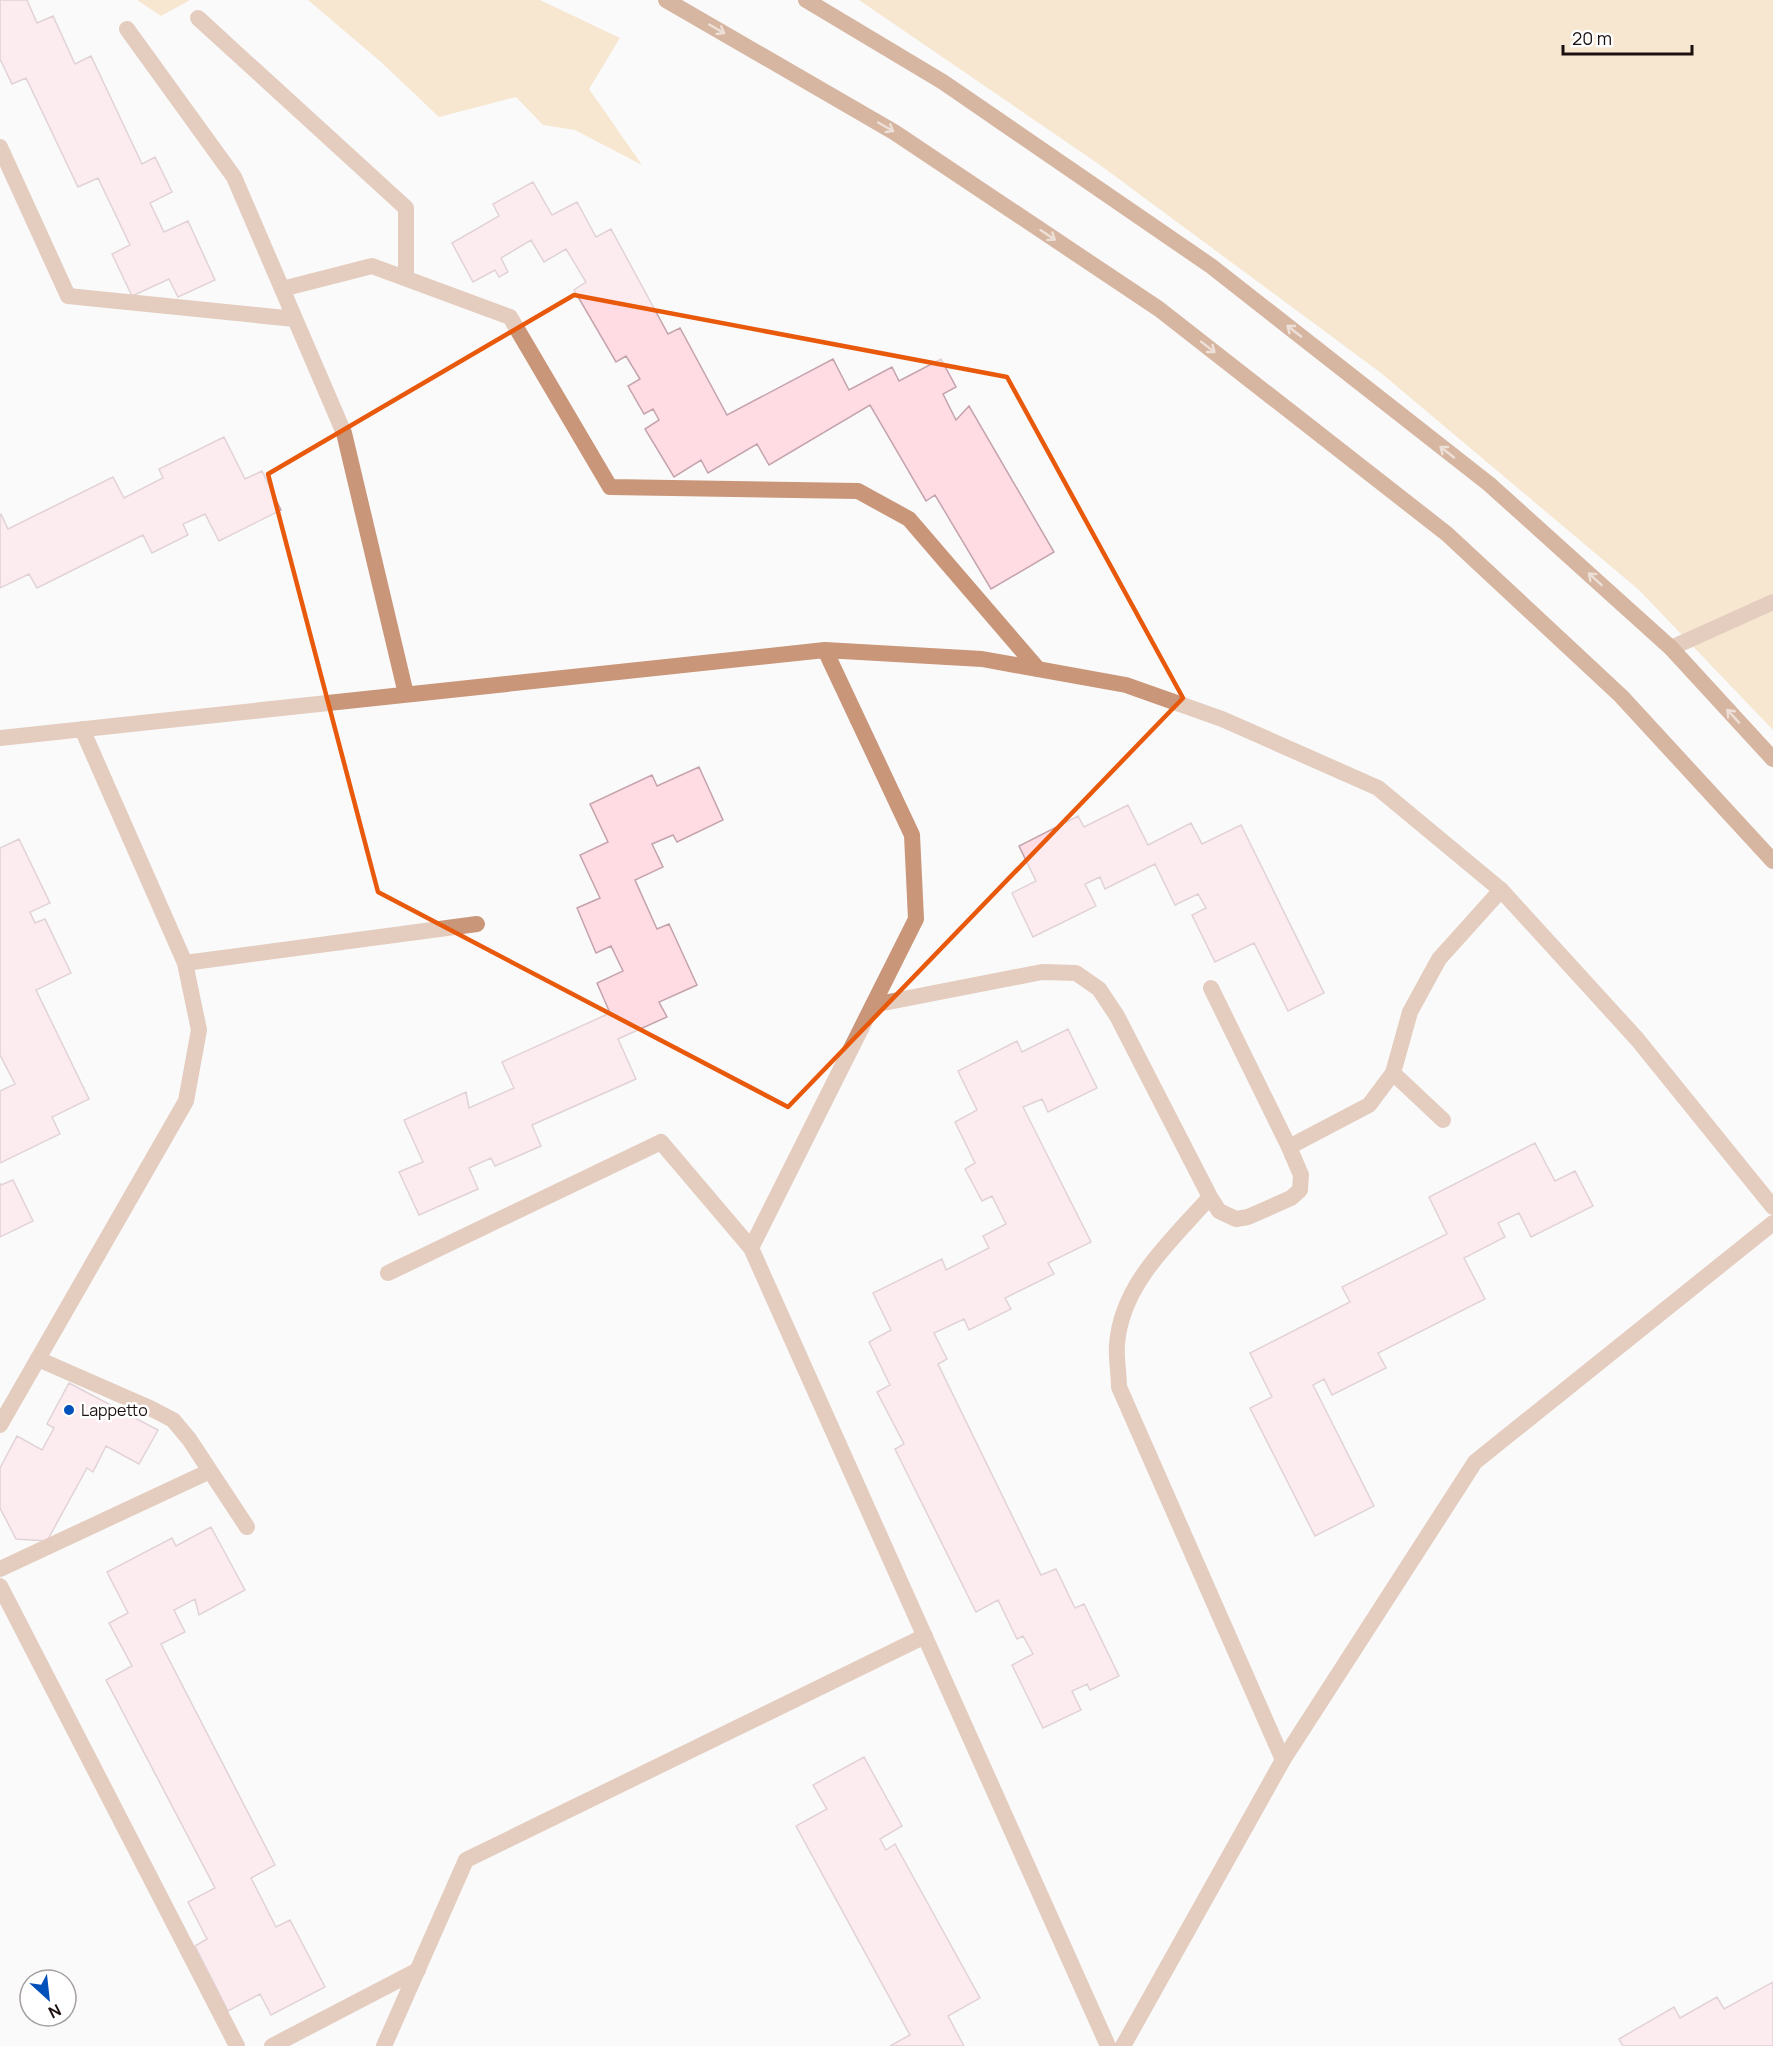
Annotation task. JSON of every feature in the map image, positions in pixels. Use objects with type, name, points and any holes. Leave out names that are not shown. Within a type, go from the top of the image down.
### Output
[{"type":"main road","points":[[666,0],[894,132],[1168,316],[1447,534],[1621,696],[1773,861]]},
{"type":"main road","points":[[806,0],[943,82],[1211,266],[1489,484],[1671,648],[1773,759]]},
{"type":"street","points":[[198,18],[406,208],[406,278]]},
{"type":"street","points":[[127,28],[234,177],[344,433],[406,694]]},
{"type":"street","points":[[0,147],[68,296],[295,319]]},
{"type":"street","points":[[282,289],[372,266],[510,317],[610,486],[858,491],[909,519],[1038,669]]},
{"type":"street","points":[[1671,648],[1773,602]]},
{"type":"street","points":[[752,1248],[916,919],[912,835],[825,650]]},
{"type":"street","points":[[0,738],[825,650],[982,659],[1126,685],[1222,719],[1378,788],[1501,890],[1637,1040],[1773,1207]]},
{"type":"street","points":[[0,1425],[186,1101],[200,1030],[185,963],[82,729]]},
{"type":"street","points":[[1289,1147],[1369,1105],[1393,1073],[1410,1012],[1439,959],[1501,890]]},
{"type":"street","points":[[185,963],[477,924]]},
{"type":"street","points":[[873,1005],[1042,972],[1077,974],[1099,989],[1117,1016],[1210,1197],[1219,1211],[1236,1219],[1248,1217],[1291,1198],[1300,1190],[1301,1175],[1210,988]]},
{"type":"street","points":[[1393,1073],[1443,1120]]},
{"type":"street","points":[[388,1273],[661,1142],[752,1248],[1108,2046]]},
{"type":"street","points":[[1210,1197],[1144,1272],[1125,1308],[1117,1345],[1119,1387],[1283,1760]]},
{"type":"street","points":[[1123,2046],[1283,1760],[1475,1462],[1773,1223]]},
{"type":"street","points":[[38,1359],[173,1420],[189,1438],[247,1527]]},
{"type":"street","points":[[0,1569],[210,1470]]},
{"type":"street","points":[[0,1586],[237,2046]]},
{"type":"street","points":[[384,2046],[466,1860],[925,1636]]},
{"type":"street","points":[[272,2046],[417,1970]]},
{"type":"highlighted area","points":[[574,295],[1007,377],[1183,698],[788,1107],[378,892],[268,474]]},
{"type":"shaded area","points":[[137,0],[190,0],[161,16]]},
{"type":"shaded area","points":[[308,0],[540,0],[620,38],[589,89],[642,165],[575,130],[543,125],[516,97],[439,117],[381,62]]},
{"type":"shaded area","points":[[859,0],[1773,0],[1773,730],[1639,590],[1381,373],[1100,165]]},
{"type":"building","points":[[0,0],[27,0],[37,23],[53,16],[75,64],[91,56],[142,164],[155,157],[172,192],[150,203],[164,232],[188,221],[215,280],[178,297],[169,279],[132,296],[112,254],[130,245],[98,178],[78,187],[26,78],[12,84],[0,59]]},
{"type":"building","points":[[533,182],[552,215],[577,202],[596,237],[611,229],[668,334],[680,328],[727,415],[833,359],[849,390],[892,367],[899,381],[941,359],[956,387],[943,394],[956,420],[969,406],[1054,552],[991,589],[935,495],[926,501],[870,405],[769,465],[757,444],[708,473],[701,460],[674,477],[645,429],[659,420],[653,409],[644,414],[628,386],[640,379],[626,356],[616,362],[574,290],[586,282],[566,249],[544,262],[531,240],[501,258],[508,272],[499,277],[495,270],[473,282],[452,243],[499,216],[493,204]]},
{"type":"building","points":[[224,437],[245,479],[262,471],[281,510],[219,541],[205,514],[183,524],[188,535],[152,553],[143,535],[37,588],[29,574],[0,588],[1,514],[8,529],[113,477],[124,498],[163,478],[159,469]]},
{"type":"building","points":[[699,767],[723,820],[677,842],[673,835],[652,844],[663,867],[635,880],[657,929],[669,924],[697,985],[659,1002],[667,1017],[618,1039],[636,1079],[532,1125],[541,1146],[495,1166],[491,1158],[469,1168],[478,1189],[419,1215],[399,1172],[423,1162],[404,1120],[466,1092],[469,1108],[514,1088],[502,1062],[610,1013],[597,983],[623,971],[611,946],[596,953],[577,908],[600,898],[580,855],[608,842],[590,804],[652,775],[657,786]]},
{"type":"building","points":[[1128,805],[1148,845],[1191,823],[1202,844],[1241,825],[1324,993],[1288,1011],[1254,943],[1215,962],[1192,915],[1206,908],[1198,894],[1175,905],[1155,864],[1105,889],[1100,877],[1085,884],[1096,906],[1033,937],[1012,893],[1036,881],[1019,846],[1078,816],[1084,827]]},
{"type":"building","points":[[19,839],[50,903],[30,912],[35,923],[45,919],[71,973],[36,990],[89,1099],[52,1117],[60,1134],[0,1163],[0,1091],[15,1084],[0,1055],[0,848]]},
{"type":"building","points":[[1068,1029],[1097,1088],[1048,1112],[1042,1099],[1023,1107],[1091,1242],[1048,1263],[1054,1274],[1005,1298],[1011,1309],[969,1330],[964,1319],[934,1333],[947,1359],[938,1364],[1041,1575],[1056,1569],[1075,1608],[1084,1604],[1119,1676],[1090,1690],[1087,1684],[1072,1691],[1081,1710],[1043,1728],[1012,1665],[1033,1654],[1023,1636],[1017,1639],[998,1600],[976,1612],[895,1449],[904,1444],[877,1392],[890,1385],[869,1342],[891,1330],[873,1293],[942,1259],[946,1270],[989,1248],[983,1236],[1006,1224],[992,1196],[982,1201],[965,1169],[975,1163],[955,1122],[977,1110],[958,1071],[1017,1041],[1022,1052]]},
{"type":"building","points":[[1535,1143],[1555,1181],[1575,1171],[1593,1206],[1531,1237],[1519,1213],[1498,1223],[1505,1237],[1464,1258],[1485,1299],[1378,1353],[1386,1368],[1332,1395],[1324,1379],[1313,1385],[1374,1506],[1315,1536],[1250,1408],[1272,1397],[1250,1353],[1350,1302],[1342,1287],[1447,1234],[1429,1197]]},
{"type":"building","points":[[13,1180],[33,1221],[0,1237],[0,1183],[1,1185]]},
{"type":"building","points":[[69,1383],[158,1430],[139,1464],[106,1446],[93,1472],[87,1468],[47,1541],[16,1539],[0,1508],[0,1468],[17,1436],[42,1450],[54,1428],[47,1424]]},
{"type":"building","points":[[211,1527],[245,1590],[199,1615],[195,1599],[174,1610],[185,1632],[161,1644],[275,1865],[251,1878],[276,1927],[290,1920],[325,1987],[271,2015],[260,1994],[228,2011],[195,1946],[207,1939],[188,1902],[215,1888],[106,1680],[132,1666],[109,1623],[128,1613],[107,1572],[172,1538],[176,1546]]},
{"type":"building","points":[[864,1757],[902,1826],[880,1839],[886,1850],[895,1844],[980,1998],[948,2016],[964,2046],[890,2046],[910,2035],[796,1826],[827,1809],[813,1785]]},
{"type":"building","points":[[1773,1982],[1773,2046],[1623,2046],[1619,2039],[1674,2007],[1680,2018],[1717,1997],[1724,2009]]},
{"type":"place","name":"Lappetto","points":[[69,1410]]}]
